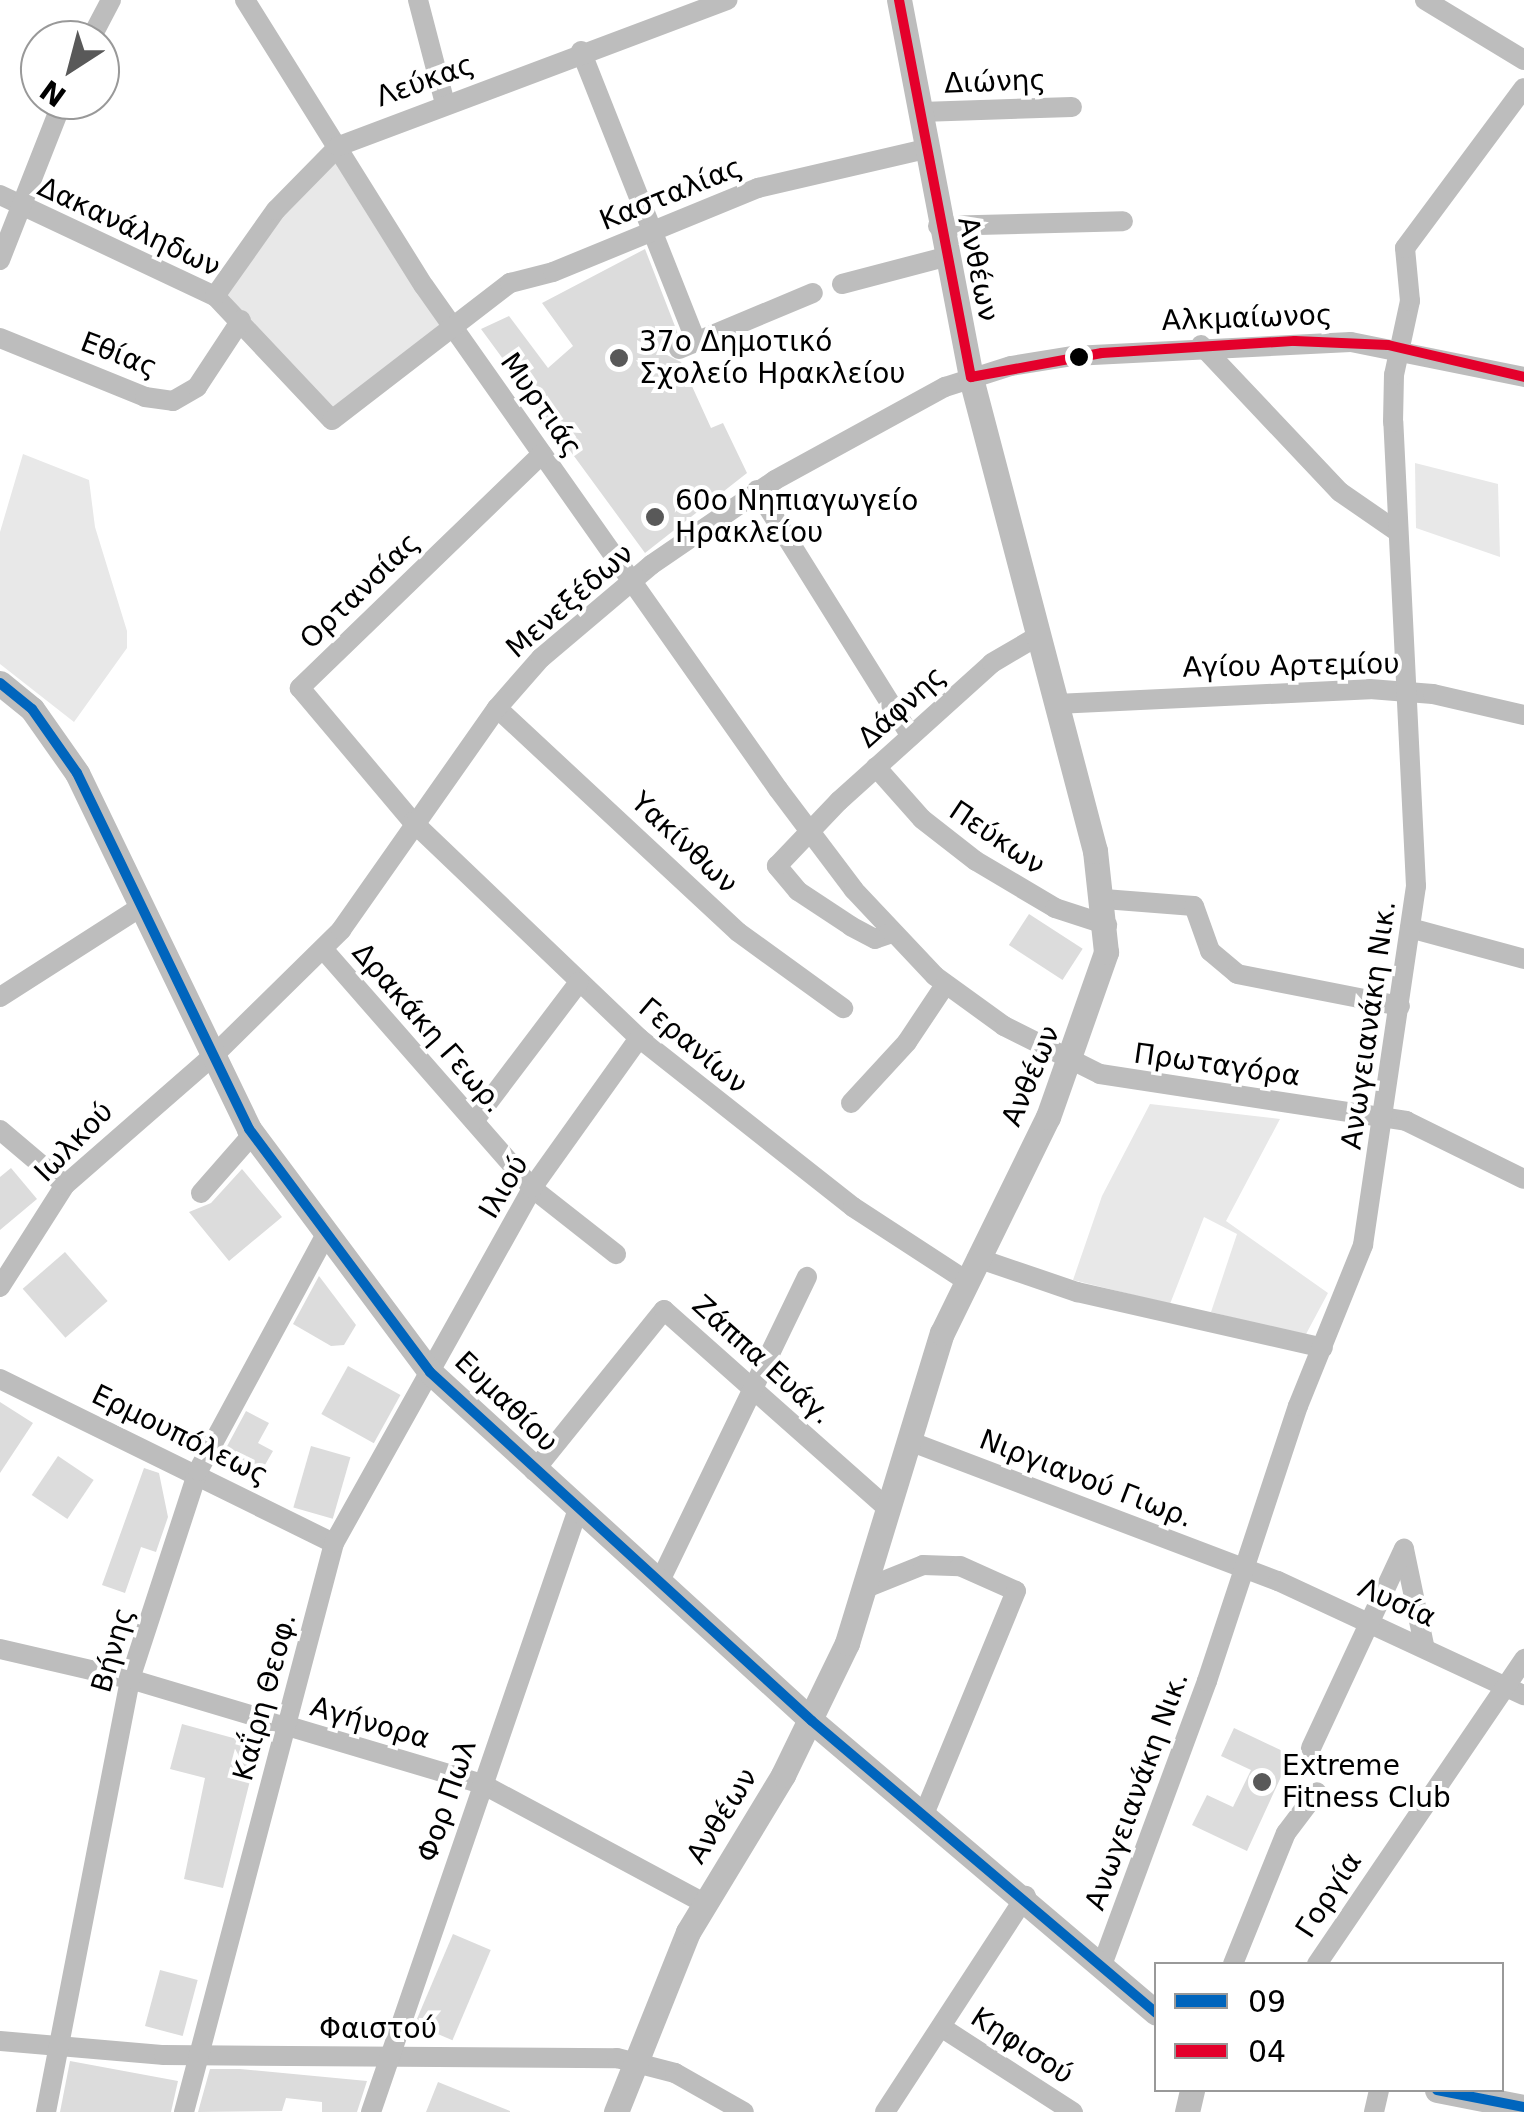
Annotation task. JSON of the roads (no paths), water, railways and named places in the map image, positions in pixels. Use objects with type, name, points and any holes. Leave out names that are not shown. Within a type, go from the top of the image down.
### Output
[{"type":"street","name":"Μυρτιάς","points":[[245,0],[453,328],[810,830],[892,933],[946,985],[1072,1062]]},
{"type":"street","points":[[418,0],[445,104]]},
{"type":"street","name":"Ανθέων","points":[[616,2112],[704,1903],[812,1720],[866,1588],[909,1441],[971,1269],[1072,1062],[1102,972],[1107,925],[1104,899],[971,376],[938,226],[900,0]]},
{"type":"street","points":[[1425,0],[1448,6],[1524,60]]},
{"type":"street","name":"Λεύκας","points":[[216,296],[266,222],[339,146],[719,1]]},
{"type":"street","points":[[581,51],[652,230],[687,344],[813,293]]},
{"type":"street","name":"Ανωγειανάκη Νικ.","points":[[1102,1965],[1363,1246],[1416,886],[1392,396],[1410,300],[1407,241],[1524,88]]},
{"type":"street","name":"Διώνης","points":[[921,112],[1072,107]]},
{"type":"street","points":[[0,260],[10,205],[53,120]]},
{"type":"street","name":"Κασταλίας","points":[[453,328],[510,283],[758,188],[926,149]]},
{"type":"street","name":"Δακανάληδων","points":[[10,205],[216,296],[318,412],[332,420],[453,328]]},
{"type":"street","points":[[938,226],[1123,221]]},
{"type":"street","points":[[842,284],[945,257]]},
{"type":"street","name":"Εθίας","points":[[0,338],[145,397],[173,401],[197,386],[240,320]]},
{"type":"street","name":"Αλκμαίωνος","points":[[971,376],[1072,356],[1311,341],[1399,346],[1524,378]]},
{"type":"street","points":[[1201,346],[1340,492],[1398,532]]},
{"type":"street","name":"Μενεξέδων","points":[[213,1056],[323,949],[497,708],[549,650],[632,579],[757,490],[971,376]]},
{"type":"street","name":"Ορτανσίας","points":[[413,822],[300,688],[542,454]]},
{"type":"street","points":[[757,490],[911,736]]},
{"type":"street","name":"Δάφνης","points":[[810,830],[1005,652],[1038,636]]},
{"type":"street","name":"Ευμαθίου","points":[[0,683],[32,709],[66,753],[252,1134],[430,1372],[534,1471],[812,1720],[1026,1896],[1154,2011]]},
{"type":"street","name":"Αγίου Αρτεμίου","points":[[1056,704],[1405,690],[1524,715]]},
{"type":"street","name":"Υακίνθων","points":[[497,708],[738,932],[843,1008]]},
{"type":"street","name":"Πεύκων","points":[[876,768],[922,818],[967,855],[1055,908],[1107,925]]},
{"type":"street","name":"Γερανίων","points":[[413,822],[639,1038],[852,1207],[971,1269],[1323,1348]]},
{"type":"street","points":[[810,830],[777,866],[782,876],[865,934],[880,940],[892,933]]},
{"type":"street","points":[[1104,899],[1194,906],[1210,951],[1238,974],[1400,1006]]},
{"type":"street","points":[[0,997],[141,906]]},
{"type":"street","points":[[1410,928],[1524,959]]},
{"type":"street","name":"Δρακάκη Γεωρ.","points":[[323,949],[532,1188],[616,1254]]},
{"type":"street","points":[[474,1121],[578,982]]},
{"type":"street","points":[[852,1103],[907,1042],[946,985]]},
{"type":"street","name":"Ιλιού","points":[[430,1372],[532,1188],[639,1038]]},
{"type":"street","name":"Ιωλκού","points":[[0,1288],[64,1185],[213,1056]]},
{"type":"street","name":"Πρωταγόρα","points":[[1072,1062],[1149,1086],[1384,1116],[1428,1128],[1524,1179]]},
{"type":"street","points":[[0,1130],[64,1185]]},
{"type":"street","points":[[201,1193],[252,1134]]},
{"type":"street","name":"Βήνης","points":[[46,2112],[130,1680],[198,1471],[326,1234]]},
{"type":"street","points":[[660,1582],[756,1390],[807,1277]]},
{"type":"street","name":"Ζάππα Ευάγ.","points":[[534,1471],[664,1310],[888,1510]]},
{"type":"street","name":"Καΐρη Θεοφ.","points":[[184,2112],[334,1544],[430,1372]]},
{"type":"street","name":"Ερμουπόλεως","points":[[0,1379],[198,1471],[334,1544]]},
{"type":"street","name":"Νιργιανού Γιωρ.","points":[[909,1441],[1244,1569]]},
{"type":"street","name":"Φορ Πωλ","points":[[371,2112],[578,1509]]},
{"type":"street","points":[[1311,1748],[1404,1549],[1424,1645]]},
{"type":"street","points":[[866,1588],[923,1565],[960,1566],[1016,1591],[924,1814]]},
{"type":"street","name":"Λυσία","points":[[1244,1569],[1424,1645],[1515,1690]]},
{"type":"street","name":"Αγήνορα","points":[[0,1649],[130,1680],[482,1784],[704,1903]]},
{"type":"street","name":"Γοργία","points":[[1317,1962],[1515,1690],[1524,1659]]},
{"type":"street","points":[[1234,1962],[1286,1833],[1317,1792]]},
{"type":"street","points":[[886,2112],[1026,1896]]},
{"type":"street","name":"Κηφισού","points":[[941,2027],[1073,2112]]},
{"type":"street","name":"Φαιστού","points":[[0,2040],[198,2055],[635,2060],[688,2079],[744,2112]]},
{"type":"street","points":[[1447,2092],[1524,2107]]},
{"type":"place","name":"37ο Δημοτικό Σχολείο Ηρακλείου","points":[[619,358]]},
{"type":"place","name":"60ο Νηπιαγωγείο Ηρακλείου","points":[[655,517]]},
{"type":"place","name":"Extreme Fitness Club","points":[[1262,1782]]}]
